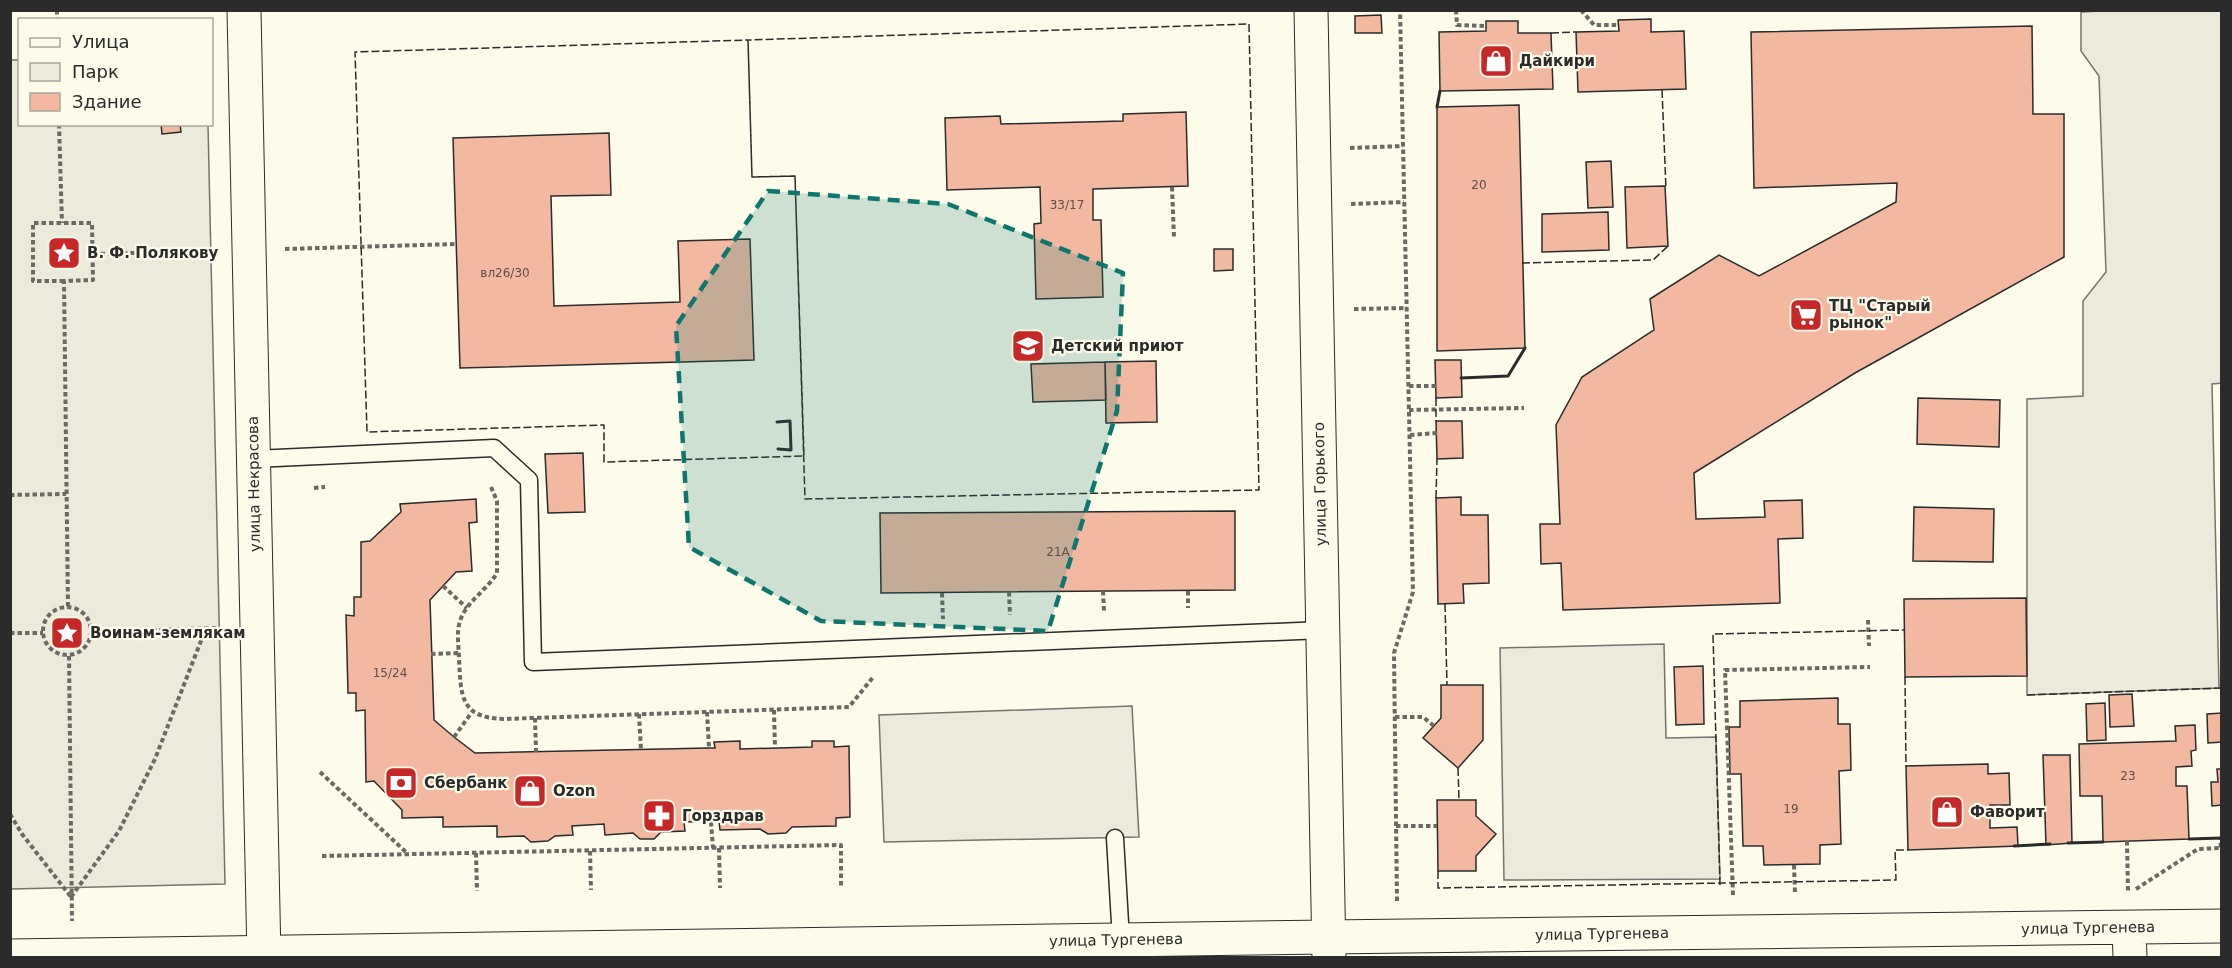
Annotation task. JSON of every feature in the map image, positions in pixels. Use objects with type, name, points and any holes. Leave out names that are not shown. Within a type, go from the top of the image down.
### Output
[{"type":"street","name":"улица Некрасова","points":[[244,10],[264,955]]},
{"type":"street","name":"улица Горького","points":[[1311,10],[1328,947]]},
{"type":"street","name":"улица Тургенева","points":[[10,956],[772,951],[1121,940],[1328,947],[1389,937],[2130,943],[2222,926]]},
{"type":"lane","points":[[254,459],[494,447],[529,480],[533,662],[1323,630]]},
{"type":"lane","points":[[1115,838],[1121,940]]},
{"type":"path","points":[[1389,937],[1397,904],[1394,653],[1413,592],[1400,10]]},
{"type":"path","points":[[1456,10],[1457,25],[1486,26]]},
{"type":"path","points":[[1581,10],[1594,25],[1618,25]]},
{"type":"path","points":[[59,126],[62,223]]},
{"type":"path","points":[[1314,149],[1403,147]]},
{"type":"path","points":[[1172,187],[1174,238]]},
{"type":"path","points":[[1315,205],[1404,202]]},
{"type":"path","points":[[33,223],[92,223],[93,280],[64,281],[33,281],[33,223]]},
{"type":"path","points":[[361,247],[456,244]]},
{"type":"path","points":[[64,281],[68,607]]},
{"type":"path","points":[[1317,310],[1407,308]]},
{"type":"path","points":[[1409,386],[1436,386]]},
{"type":"path","points":[[1409,410],[1524,408]]},
{"type":"path","points":[[1410,435],[1437,433]]},
{"type":"path","points":[[10,495],[66,494]]},
{"type":"path","points":[[443,586],[467,608]]},
{"type":"path","points":[[68,607],[82,611],[88,617],[92,632],[91,641],[84,649],[69,656],[53,651],[43,633],[49,616],[54,610],[68,607]]},
{"type":"path","points":[[1868,620],[1869,646]]},
{"type":"path","points":[[92,632],[230,627]]},
{"type":"path","points":[[71,897],[119,831],[155,759],[206,628]]},
{"type":"path","points":[[10,633],[43,633]]},
{"type":"path","points":[[431,654],[459,653]]},
{"type":"path","points":[[69,656],[71,897]]},
{"type":"path","points":[[1733,899],[1725,670],[1870,667]]},
{"type":"path","points":[[774,710],[775,748]]},
{"type":"path","points":[[454,738],[472,712]]},
{"type":"path","points":[[707,712],[709,748]]},
{"type":"path","points":[[639,714],[641,750]]},
{"type":"path","points":[[1395,717],[1423,717],[1434,726]]},
{"type":"path","points":[[535,718],[536,752]]},
{"type":"path","points":[[320,772],[409,855]]},
{"type":"path","points":[[10,814],[22,834],[71,897]]},
{"type":"path","points":[[711,822],[713,848]]},
{"type":"path","points":[[1396,826],[1437,826]]},
{"type":"path","points":[[2127,841],[2128,894],[2198,849],[2221,848],[2220,838]]},
{"type":"path","points":[[322,856],[841,845],[842,886]]},
{"type":"path","points":[[719,848],[720,888]]},
{"type":"path","points":[[590,851],[591,890]]},
{"type":"path","points":[[476,853],[477,891]]},
{"type":"path","points":[[1794,865],[1795,898]]},
{"type":"highlighted area","points":[[768,191],[948,204],[1123,273],[1117,411],[1048,631],[821,621],[689,547],[676,326]]},
{"type":"green space","points":[[10,60],[18,60],[18,126],[208,126],[225,884],[11,889]]},
{"type":"shaded area","points":[[2221,11],[2222,383],[2212,384],[2219,688],[2027,695],[2027,399],[2083,396],[2083,301],[2106,272],[2099,76],[2081,51],[2081,12]]},
{"type":"shaded area","points":[[1664,644],[1666,738],[1716,737],[1720,879],[1504,880],[1500,648]]},
{"type":"shaded area","points":[[1132,706],[1139,837],[884,842],[879,715]]},
{"type":"building","points":[[1381,15],[1382,33],[1355,33],[1355,16]]},
{"type":"building","points":[[1651,19],[1651,32],[1684,31],[1686,89],[1578,92],[1576,32],[1619,31],[1618,20]]},
{"type":"building","name":"Дайкири","points":[[1486,21],[1518,21],[1518,33],[1551,33],[1553,89],[1440,91],[1439,32],[1486,31]]},
{"type":"building","name":"ТЦ \"Старый рынок\"","points":[[2032,26],[2033,114],[2064,114],[2064,257],[1855,373],[1694,473],[1696,519],[1765,517],[1764,501],[1802,500],[1803,538],[1778,539],[1780,603],[1563,610],[1561,563],[1541,564],[1540,524],[1560,524],[1556,425],[1582,377],[1654,330],[1650,299],[1719,255],[1759,276],[1896,202],[1897,183],[1754,188],[1751,32]]},
{"type":"building","points":[[1519,105],[1525,348],[1437,351],[1437,107]]},
{"type":"building","points":[[1186,112],[1188,186],[1093,189],[1093,220],[1101,220],[1103,297],[1036,299],[1034,224],[1041,223],[1040,187],[947,190],[945,118],[1000,116],[1001,124],[1123,121],[1123,114]]},
{"type":"building","points":[[161,126],[180,126],[181,132],[162,134]]},
{"type":"building","points":[[609,133],[611,195],[551,196],[554,306],[680,302],[678,241],[750,239],[754,360],[460,368],[453,138]]},
{"type":"building","points":[[1611,161],[1613,207],[1588,208],[1586,162]]},
{"type":"building","points":[[1665,186],[1668,246],[1627,248],[1625,187]]},
{"type":"building","points":[[1608,212],[1609,250],[1542,252],[1542,214]]},
{"type":"building","points":[[1214,249],[1233,249],[1233,270],[1214,271]]},
{"type":"building","points":[[1435,360],[1461,360],[1462,397],[1436,398]]},
{"type":"building","points":[[1156,361],[1157,422],[1106,423],[1105,362]]},
{"type":"building","points":[[1105,362],[1106,400],[1033,402],[1031,364]]},
{"type":"building","points":[[1918,398],[2000,400],[1999,447],[1917,444]]},
{"type":"building","points":[[1436,421],[1462,421],[1463,458],[1437,459]]},
{"type":"building","points":[[583,453],[585,512],[548,513],[545,454]]},
{"type":"building","points":[[1461,497],[1461,515],[1488,515],[1489,583],[1463,584],[1464,603],[1438,604],[1436,498]]},
{"type":"building","points":[[476,499],[477,522],[469,523],[472,571],[456,572],[430,600],[434,720],[475,753],[715,748],[714,742],[740,741],[740,749],[812,747],[812,741],[834,741],[834,747],[849,746],[850,817],[836,818],[836,826],[792,827],[786,833],[768,834],[760,829],[720,830],[719,821],[684,822],[685,831],[661,832],[654,839],[640,839],[633,833],[605,835],[604,824],[572,826],[573,835],[555,836],[548,841],[531,842],[524,836],[497,837],[497,826],[443,827],[443,817],[402,818],[402,810],[374,781],[366,782],[365,710],[356,711],[356,693],[348,693],[346,615],[354,616],[354,597],[361,597],[361,542],[370,541],[401,512],[400,504]]},
{"type":"building","points":[[1914,507],[1994,509],[1993,562],[1913,561]]},
{"type":"building","points":[[1235,511],[1235,590],[881,593],[880,513]]},
{"type":"building","points":[[2026,598],[2027,676],[1905,677],[1904,599]]},
{"type":"building","points":[[1703,666],[1704,724],[1676,725],[1674,667]]},
{"type":"building","points":[[1441,685],[1483,685],[1483,740],[1458,768],[1423,738],[1441,718]]},
{"type":"building","points":[[2132,694],[2134,726],[2110,727],[2109,695]]},
{"type":"building","points":[[1838,698],[1838,724],[1850,724],[1851,770],[1839,771],[1841,844],[1820,845],[1820,864],[1764,865],[1763,846],[1743,846],[1741,774],[1730,774],[1729,727],[1740,727],[1740,701]]},
{"type":"building","points":[[2105,703],[2106,740],[2087,741],[2086,704]]},
{"type":"building","points":[[2222,713],[2222,742],[2208,743],[2207,714]]},
{"type":"building","points":[[2195,725],[2196,750],[2191,751],[2192,766],[2176,767],[2176,786],[2187,786],[2189,839],[2103,842],[2102,796],[2080,796],[2079,744],[2176,741],[2175,726]]},
{"type":"building","points":[[2043,755],[2070,755],[2072,843],[2046,845]]},
{"type":"building","points":[[1988,764],[1988,774],[2009,773],[2010,805],[1990,805],[1990,828],[2017,827],[2018,846],[1908,850],[1906,766]]},
{"type":"building","points":[[2217,769],[2222,769],[2222,805],[2212,806],[2211,782],[2218,782]]},
{"type":"building","points":[[1437,800],[1476,800],[1476,816],[1496,834],[1476,856],[1476,871],[1438,871]]},
{"type":"fence","points":[[1249,24],[1259,490],[805,499],[795,176],[752,177],[748,40],[1249,24]]},
{"type":"fence","points":[[1551,33],[1576,32]]},
{"type":"fence","points":[[748,40],[752,177],[795,176],[804,456],[604,462],[604,425],[367,432],[355,52],[748,40]]},
{"type":"fence","points":[[1662,90],[1666,189]]},
{"type":"fence","points":[[1522,263],[1653,260],[1668,246],[1668,243]]},
{"type":"fence","points":[[1436,398],[1436,421]]},
{"type":"fence","points":[[1436,498],[1437,459]]},
{"type":"fence","points":[[1445,604],[1447,685]]},
{"type":"fence","points":[[1720,885],[1713,634],[1905,630]]},
{"type":"fence","points":[[1905,677],[1906,766]]},
{"type":"fence","points":[[2027,695],[2222,688]]},
{"type":"fence","points":[[1458,768],[1459,800]]},
{"type":"fence","points":[[1438,871],[1438,888],[1896,880],[1895,850],[1908,850]]},
{"type":"wall","points":[[1437,107],[1440,91]]},
{"type":"wall","points":[[1461,378],[1508,376],[1525,348]]},
{"type":"wall","points":[[777,422],[790,421],[791,450],[778,449]]},
{"type":"wall","points":[[2189,839],[2222,838]]},
{"type":"wall","points":[[2068,843],[2103,842]]},
{"type":"wall","points":[[2014,846],[2050,844]]},
{"type":"place","name":"Дайкири","points":[[1496,61]]},
{"type":"place","name":"В. Ф. Полякову","points":[[64,253]]},
{"type":"place","name":"ТЦ \"Старый рынок\"","points":[[1806,315]]},
{"type":"place","name":"Детский приют","points":[[1028,346]]},
{"type":"place","name":"Воинам-землякам","points":[[67,633]]},
{"type":"place","name":"Сбербанк","points":[[401,783]]},
{"type":"place","name":"Ozon","points":[[530,791]]},
{"type":"place","name":"Фаворит","points":[[1947,812]]},
{"type":"place","name":"Горздрав","points":[[659,816]]}]
